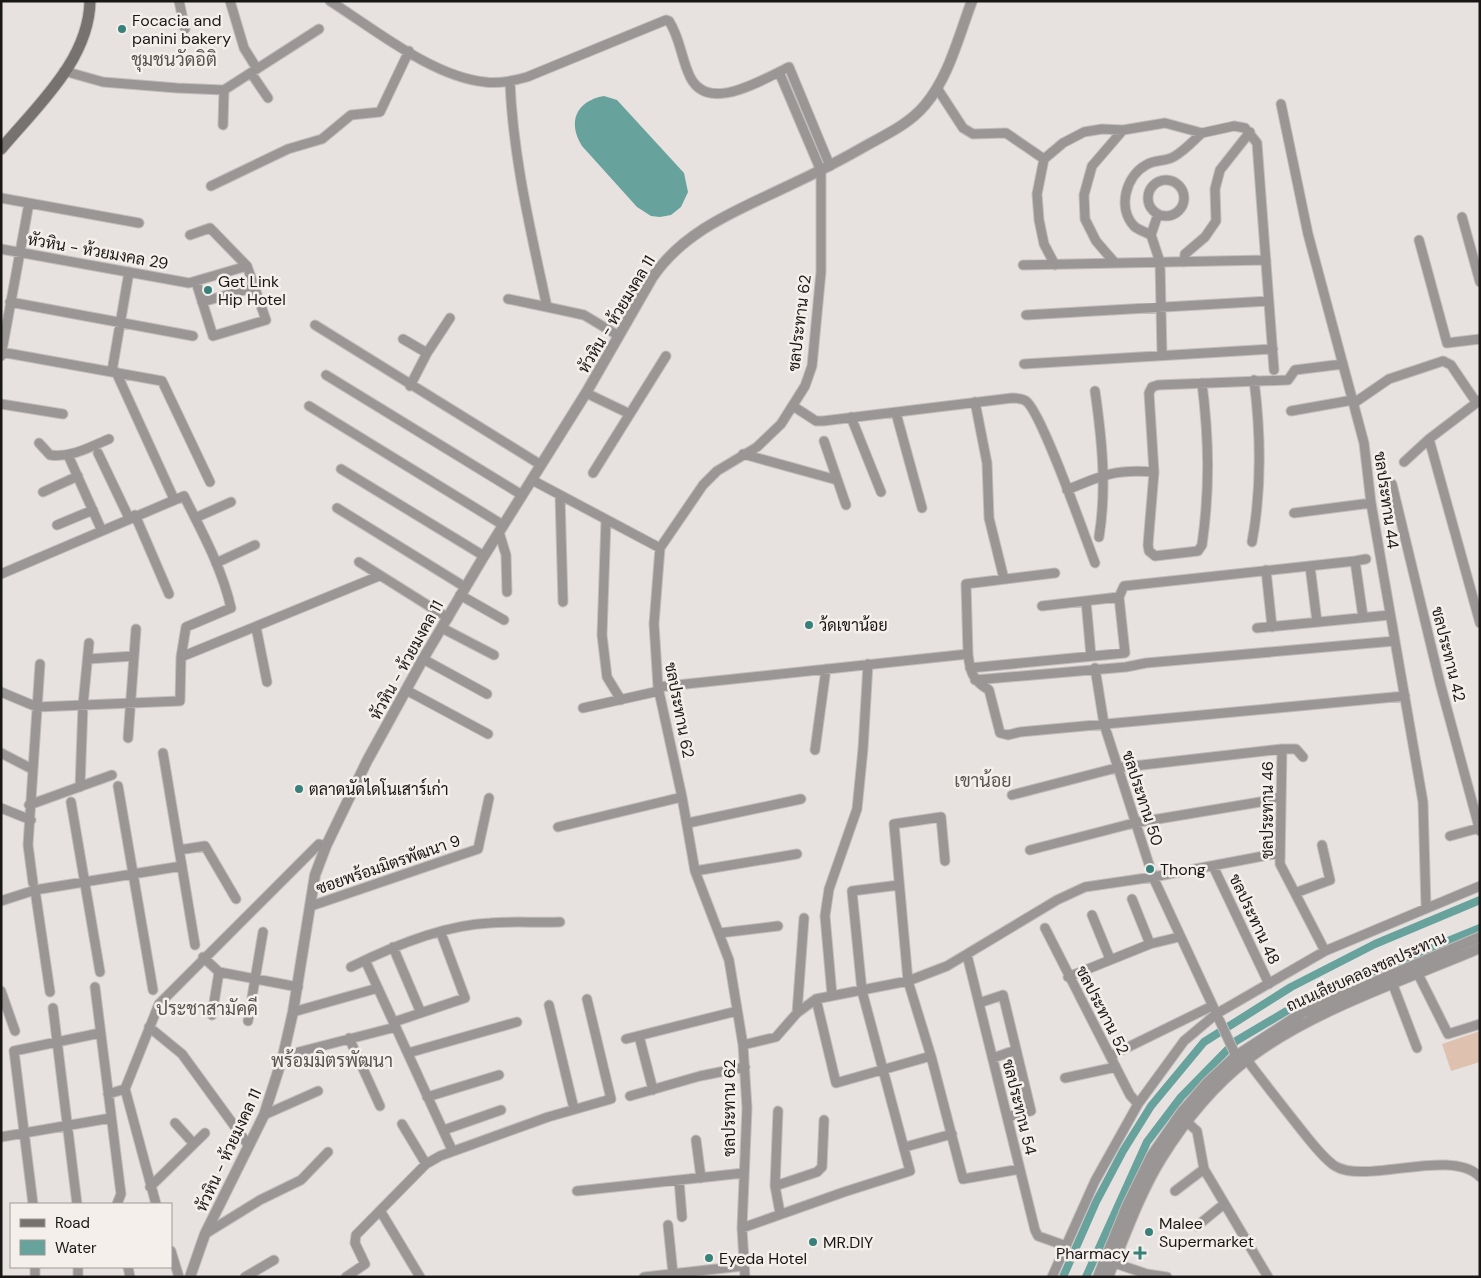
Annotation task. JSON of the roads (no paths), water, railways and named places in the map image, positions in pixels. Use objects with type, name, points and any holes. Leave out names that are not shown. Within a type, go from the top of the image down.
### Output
[{"type":"main road","points":[[1,149],[64,71],[82,44],[90,15],[90,1]]},
{"type":"street","points":[[178,1],[185,29]]},
{"type":"street","points":[[230,1],[244,48],[268,98]]},
{"type":"street","points":[[330,1],[428,64],[464,79],[486,83],[510,82],[554,67],[666,20],[669,21],[675,33],[688,74],[698,88],[706,93],[737,91],[789,67],[825,168]]},
{"type":"street","name":"หัวหิน - ห้วยมงคล 11","points":[[190,1277],[205,1234],[264,1115],[283,1056],[298,986],[315,875],[326,846],[367,762],[423,659],[484,556],[586,393],[662,263],[687,239],[732,212],[825,168],[908,122],[925,105],[937,88],[972,1]]},
{"type":"street","points":[[64,71],[103,82],[224,90],[319,29]]},
{"type":"street","points":[[211,186],[288,149],[322,139],[351,115],[380,112],[409,51]]},
{"type":"street","points":[[510,82],[511,117],[522,192],[547,307]]},
{"type":"street","points":[[937,88],[963,128],[973,134],[1006,133],[1044,159]]},
{"type":"street","points":[[223,125],[224,90]]},
{"type":"street","name":"ชลประทาน 44","points":[[1281,104],[1308,234],[1364,443],[1371,503],[1425,816],[1426,907]]},
{"type":"street","points":[[1055,265],[1044,244],[1039,220],[1037,194],[1044,159],[1063,142],[1084,132],[1102,129],[1124,130],[1165,124],[1202,133],[1234,126],[1245,128],[1257,143],[1274,370]]},
{"type":"street","points":[[1115,263],[1096,241],[1086,219],[1084,195],[1092,166],[1124,130]]},
{"type":"street","points":[[1184,262],[1185,254],[1205,237],[1216,221],[1215,189],[1220,170],[1250,132]]},
{"type":"street","points":[[1151,235],[1134,226],[1126,213],[1124,199],[1130,182],[1139,169],[1147,164],[1173,158],[1202,133]]},
{"type":"street","name":"ชลประทาน 62","points":[[745,1277],[742,1228],[747,1108],[743,1046],[729,960],[695,871],[688,823],[658,689],[654,624],[660,548],[703,485],[717,470],[769,438],[806,386],[812,366],[817,328],[825,168]]},
{"type":"street","points":[[1164,180],[1174,182],[1182,190],[1184,196],[1182,207],[1172,215],[1158,214],[1149,204],[1150,190],[1158,182],[1164,180]]},
{"type":"street","points":[[1,198],[139,222]]},
{"type":"street","points":[[29,203],[2,353],[114,371],[162,381],[210,482]]},
{"type":"street","points":[[1158,214],[1151,235],[1160,262],[1162,355]]},
{"type":"street","points":[[1462,217],[1480,282]]},
{"type":"street","points":[[190,235],[210,228],[247,266],[266,320],[213,336],[202,302],[192,283],[247,266]]},
{"type":"street","points":[[1419,240],[1447,343],[1480,339]]},
{"type":"street","name":"หัวหิน - ห้วยมงคล 29","points":[[1,249],[192,283]]},
{"type":"street","points":[[1023,265],[1266,260]]},
{"type":"street","points":[[129,272],[120,321],[114,371],[174,499]]},
{"type":"street","points":[[202,302],[255,287]]},
{"type":"street","points":[[508,299],[584,315],[619,336]]},
{"type":"street","points":[[1026,315],[1269,301]]},
{"type":"street","points":[[10,302],[193,336]]},
{"type":"street","points":[[410,386],[427,353],[450,318]]},
{"type":"street","points":[[315,325],[410,386],[540,465]]},
{"type":"street","points":[[403,339],[427,353]]},
{"type":"street","points":[[1024,364],[1272,349]]},
{"type":"street","points":[[593,473],[666,356]]},
{"type":"street","points":[[1291,411],[1353,401],[1389,379],[1443,361],[1451,366],[1479,402],[1429,439],[1404,462]]},
{"type":"street","points":[[1202,383],[1209,448],[1202,545],[1198,551],[1158,556],[1149,551],[1154,472],[1149,393],[1152,387],[1158,385],[1254,380],[1288,380],[1295,370],[1343,364]]},
{"type":"street","points":[[326,375],[522,495]]},
{"type":"street","points":[[1252,542],[1258,499],[1260,451],[1254,380]]},
{"type":"street","points":[[1095,390],[1104,474],[1103,508],[1099,537]]},
{"type":"street","points":[[586,393],[630,414]]},
{"type":"street","points":[[793,406],[816,420],[896,413],[1012,398],[1025,400],[1031,406],[1067,490],[1095,563]]},
{"type":"street","points":[[975,402],[987,463],[989,518],[1004,579]]},
{"type":"street","points":[[1,404],[63,414]]},
{"type":"street","points":[[309,406],[501,529],[506,554],[507,592]]},
{"type":"street","points":[[896,413],[922,508]]},
{"type":"street","points":[[851,418],[881,492]]},
{"type":"street","points":[[39,442],[50,455],[68,455],[109,439]]},
{"type":"street","points":[[1429,439],[1480,624]]},
{"type":"street","points":[[824,441],[846,505]]},
{"type":"street","points":[[98,452],[169,594]]},
{"type":"street","points":[[743,454],[838,480]]},
{"type":"street","points":[[68,455],[102,531]]},
{"type":"street","points":[[341,469],[484,556]]},
{"type":"street","points":[[1067,490],[1104,474],[1129,470],[1154,472]]},
{"type":"street","points":[[43,492],[78,476]]},
{"type":"street","points":[[532,480],[660,548]]},
{"type":"street","name":"ชลประทาน 42","points":[[1392,484],[1440,683],[1479,829]]},
{"type":"street","points":[[1,574],[184,496],[226,585],[231,608],[186,626],[181,657],[180,701],[37,707],[1,692]]},
{"type":"street","points":[[560,496],[564,602]]},
{"type":"street","points":[[195,518],[230,502]]},
{"type":"street","points":[[1294,513],[1371,503]]},
{"type":"street","points":[[337,508],[504,620]]},
{"type":"street","points":[[57,525],[93,510]]},
{"type":"street","points":[[606,520],[602,634],[607,676],[621,700]]},
{"type":"street","points":[[216,563],[254,545]]},
{"type":"street","points":[[970,668],[1125,653],[1119,597],[1124,586],[1366,560]]},
{"type":"street","points":[[1355,561],[1363,617]]},
{"type":"street","points":[[359,562],[448,618]]},
{"type":"street","points":[[1310,566],[1317,622]]},
{"type":"street","points":[[1266,570],[1272,627]]},
{"type":"street","points":[[1055,573],[966,584],[968,654],[971,674],[975,680],[989,690],[996,724],[1000,733],[1004,735],[1405,696]]},
{"type":"street","points":[[181,657],[379,576]]},
{"type":"street","points":[[1042,606],[1119,597]]},
{"type":"street","points":[[1086,600],[1092,656]]},
{"type":"street","points":[[1257,628],[1390,615]]},
{"type":"street","points":[[256,627],[267,682]]},
{"type":"street","points":[[442,628],[494,654]]},
{"type":"street","points":[[128,738],[136,629]]},
{"type":"street","points":[[975,680],[1395,641]]},
{"type":"street","points":[[80,788],[83,705],[89,643]]},
{"type":"street","points":[[583,708],[621,700],[658,689],[968,654]]},
{"type":"street","points":[[88,659],[134,656]]},
{"type":"street","points":[[423,659],[487,694]]},
{"type":"street","points":[[40,664],[29,805],[31,820],[28,845],[50,992]]},
{"type":"street","points":[[832,995],[825,916],[829,888],[857,809],[868,664]]},
{"type":"street","name":"ชลประทาน 50","points":[[1095,668],[1104,724],[1116,768],[1153,877],[1236,1056]]},
{"type":"street","points":[[814,750],[826,669]]},
{"type":"street","points":[[406,690],[488,734]]},
{"type":"street","points":[[1012,795],[1116,768],[1282,749],[1296,749],[1303,757]]},
{"type":"street","name":"ชลประทาน 46","points":[[1282,749],[1278,853],[1280,864],[1325,951]]},
{"type":"street","points":[[163,753],[195,945]]},
{"type":"street","points":[[1,754],[32,769]]},
{"type":"street","points":[[29,805],[112,775]]},
{"type":"street","points":[[118,786],[153,990]]},
{"type":"street","points":[[1030,850],[1134,823],[1266,801],[1280,796]]},
{"type":"street","points":[[558,826],[682,797]]},
{"type":"street","name":"ซอยพร้อมมิตรพัฒนา 9","points":[[311,906],[474,851],[480,846],[489,798]]},
{"type":"street","points":[[688,823],[801,799]]},
{"type":"street","points":[[71,802],[83,882],[100,972]]},
{"type":"street","points":[[1,808],[31,820]]},
{"type":"street","points":[[945,861],[941,817],[894,824],[908,981],[931,1056],[963,1179],[1020,1169]]},
{"type":"street","points":[[1450,836],[1479,829]]},
{"type":"street","points":[[156,1203],[125,1089],[159,1004],[203,957],[318,844],[326,846]]},
{"type":"street","points":[[1295,893],[1330,880],[1322,845]]},
{"type":"street","points":[[179,850],[205,846],[236,899]]},
{"type":"street","points":[[743,1046],[776,1037],[797,1014],[816,999],[862,991],[926,976],[967,955],[1057,900],[1085,887],[1153,877],[1278,853]]},
{"type":"street","points":[[695,871],[797,854]]},
{"type":"street","points":[[1,901],[34,886],[83,882],[182,866]]},
{"type":"street","name":"ชลประทาน 48","points":[[1214,866],[1270,984]]},
{"type":"street","points":[[742,1228],[910,1171],[862,991],[852,892],[900,885]]},
{"type":"street","points":[[1110,1056],[1270,984],[1325,951],[1426,907],[1480,886]]},
{"type":"street","points":[[1132,899],[1150,944]]},
{"type":"street","points":[[1092,915],[1110,959]]},
{"type":"street","points":[[797,1014],[804,918]]},
{"type":"street","points":[[351,967],[393,947],[441,933],[488,923],[560,922]]},
{"type":"street","points":[[720,933],[778,926]]},
{"type":"street","name":"ชลประทาน 52","points":[[1045,928],[1068,977],[1130,1095],[1138,1104]]},
{"type":"street","points":[[248,1020],[263,932]]},
{"type":"street","points":[[283,1056],[395,1025],[421,1013],[465,998],[441,933]]},
{"type":"street","points":[[1068,977],[1150,944],[1180,937]]},
{"type":"street","name":"ถนนเลียบคลองชลประทาน","points":[[1098,1277],[1127,1206],[1152,1155],[1181,1113],[1207,1083],[1236,1056],[1302,1013],[1480,937]]},
{"type":"street","points":[[393,947],[421,1013]]},
{"type":"street","name":"ถนนเลียบคลองชลประทาน","points":[[1108,1277],[1136,1210],[1160,1160],[1187,1122],[1214,1090],[1247,1060],[1271,1043],[1332,1010],[1480,948]]},
{"type":"street","name":"ชลประทาน 54","points":[[967,955],[1036,1233],[1066,1246]]},
{"type":"street","points":[[203,957],[219,972],[255,980],[298,986]]},
{"type":"street","points":[[366,960],[452,1150]]},
{"type":"street","points":[[212,1015],[219,972]]},
{"type":"street","points":[[1418,974],[1448,1034],[1480,1024]]},
{"type":"street","points":[[1392,985],[1417,1048]]},
{"type":"street","points":[[95,987],[121,1194],[117,1203]]},
{"type":"street","points":[[293,1012],[378,988]]},
{"type":"street","points":[[1,992],[14,1031]]},
{"type":"street","points":[[979,1003],[1003,994],[1031,1111],[1006,1117]]},
{"type":"street","points":[[346,1277],[364,1264],[355,1243],[356,1234],[381,1212],[426,1164],[452,1150],[574,1109],[611,1099],[587,999]]},
{"type":"street","points":[[816,999],[836,1083],[931,1056]]},
{"type":"street","points":[[549,1005],[574,1109]]},
{"type":"street","points":[[53,1008],[77,1203]]},
{"type":"street","points":[[1052,1277],[1095,1181],[1138,1104],[1184,1041],[1214,1010]]},
{"type":"street","points":[[626,1039],[737,1011]]},
{"type":"street","points":[[408,1053],[517,1022]]},
{"type":"street","points":[[149,1027],[182,1054],[249,1146]]},
{"type":"street","points":[[33,1203],[14,1050],[100,1033]]},
{"type":"street","points":[[639,1036],[653,1090]]},
{"type":"street","points":[[349,1038],[380,1106]]},
{"type":"street","points":[[993,1058],[1016,1050]]},
{"type":"street","points":[[1247,1060],[1314,1145],[1334,1166],[1351,1172],[1404,1167],[1453,1166],[1475,1172],[1480,1177]]},
{"type":"street","points":[[630,1096],[745,1067]]},
{"type":"street","points":[[1065,1078],[1116,1067]]},
{"type":"street","points":[[427,1097],[499,1075]]},
{"type":"street","points":[[108,1094],[125,1089]]},
{"type":"street","points":[[264,1115],[318,1091]]},
{"type":"street","points":[[444,1130],[501,1110]]},
{"type":"street","points":[[778,1110],[775,1186],[780,1214]]},
{"type":"street","points":[[1,1137],[111,1118]]},
{"type":"street","points":[[775,1186],[817,1172],[822,1167],[824,1120]]},
{"type":"street","points":[[1187,1122],[1197,1131],[1204,1169],[1268,1277]]},
{"type":"street","points":[[175,1123],[194,1144]]},
{"type":"street","points":[[402,1124],[426,1164]]},
{"type":"street","points":[[150,1186],[205,1133]]},
{"type":"street","points":[[905,1147],[952,1134]]},
{"type":"street","points":[[696,1140],[701,1178]]},
{"type":"street","points":[[205,1234],[260,1200],[301,1180],[328,1152]]},
{"type":"street","points":[[1175,1191],[1204,1169]]},
{"type":"street","points":[[577,1190],[744,1173]]},
{"type":"street","points":[[678,1180],[682,1217]]},
{"type":"street","points":[[1197,1226],[1224,1204]]},
{"type":"street","points":[[381,1212],[420,1277]]},
{"type":"street","points":[[668,1225],[672,1274]]},
{"type":"street","points":[[172,1254],[179,1277]]},
{"type":"street","points":[[245,1277],[274,1260]]},
{"type":"street","points":[[1114,1263],[1147,1274],[1167,1277]]},
{"type":"street","points":[[644,1277],[743,1266]]},
{"type":"water","points":[[604,96],[617,100],[684,173],[688,192],[681,207],[671,215],[651,216],[637,207],[582,146],[575,129],[577,114],[587,103]]},
{"type":"waterway","points":[[1063,1277],[1096,1202],[1123,1151],[1151,1106],[1204,1042],[1291,987],[1375,944],[1480,900]]},
{"type":"waterway","points":[[1086,1277],[1147,1142],[1181,1097],[1236,1041],[1310,997],[1480,928]]},
{"type":"place","name":"Focacia and panini bakery","points":[[122,29]]},
{"type":"place","name":"Get Link Hip Hotel","points":[[208,290]]},
{"type":"place","name":"ว้ดเขาน้อย","points":[[809,625]]},
{"type":"place","name":"ตลาดนัดไดโนเสาร์เก่า","points":[[299,789]]},
{"type":"place","name":"Thong","points":[[1150,869]]},
{"type":"place","name":"Malee Supermarket","points":[[1149,1232]]},
{"type":"place","name":"MR.DIY","points":[[813,1242]]},
{"type":"place","name":"Pharmacy","points":[[1140,1253]]},
{"type":"place","name":"Eyeda Hotel","points":[[709,1258]]},
{"type":"district","name":"ชุมชนวัดอิติ","points":[[174,60]]},
{"type":"district","name":"เขาน้อย","points":[[983,781]]},
{"type":"district","name":"ประชาสามัคคี","points":[[207,1009]]},
{"type":"district","name":"พร้อมมิตรพัฒนา","points":[[332,1061]]}]
